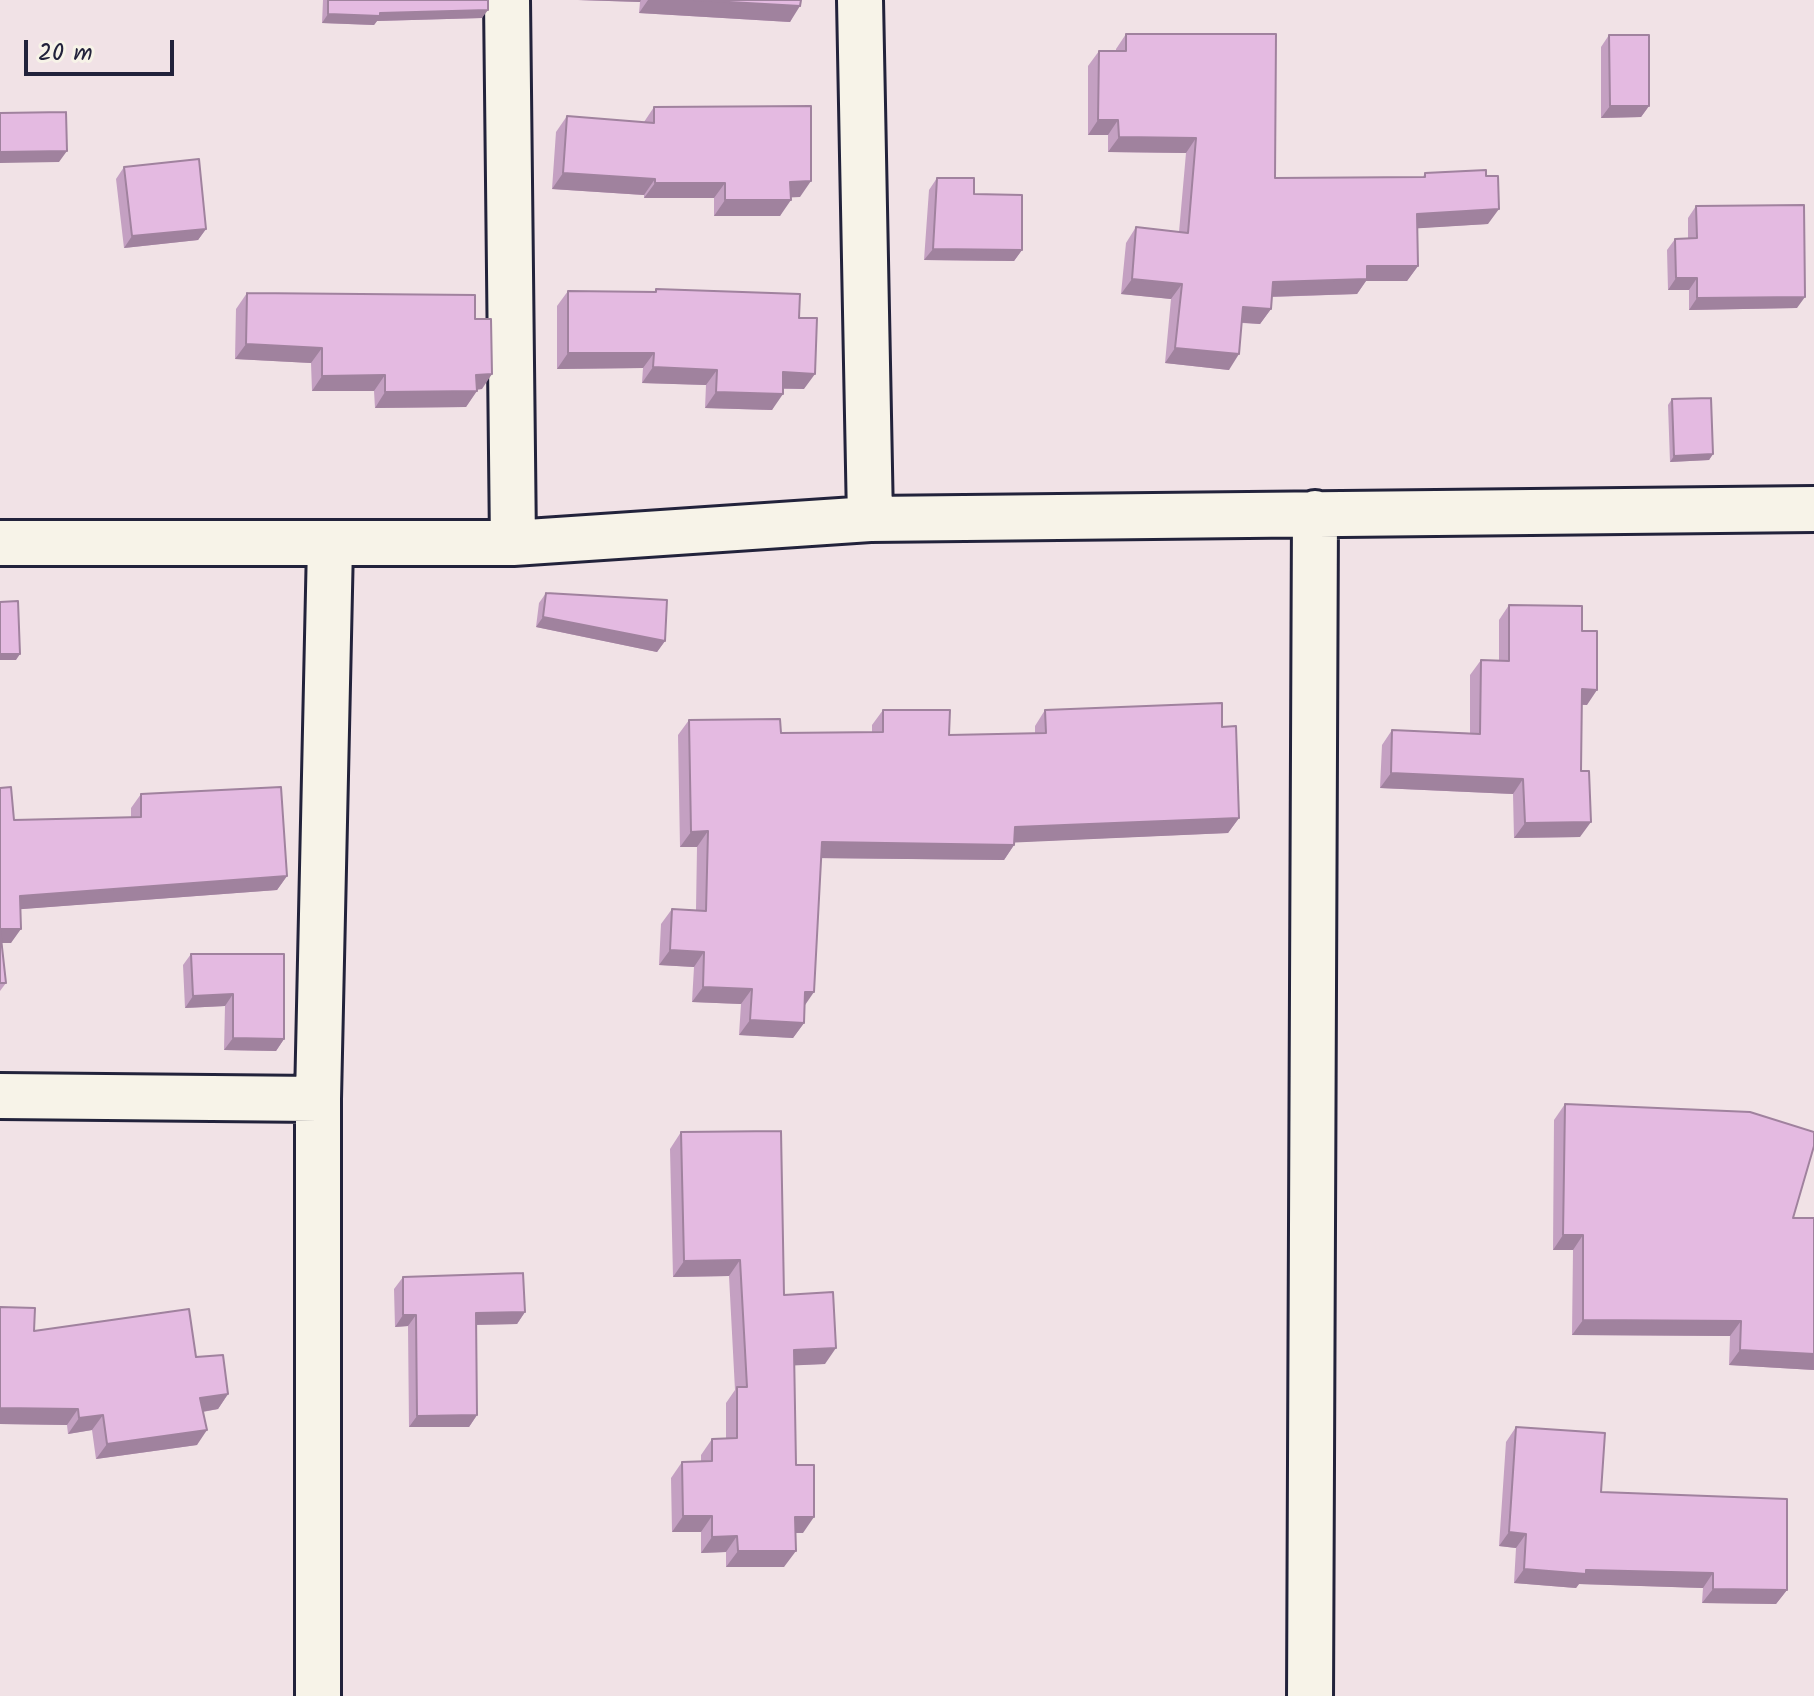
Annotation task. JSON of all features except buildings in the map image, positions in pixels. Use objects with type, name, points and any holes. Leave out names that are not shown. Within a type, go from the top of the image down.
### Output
[{"type":"street","points":[[507,0],[513,543]]},
{"type":"street","points":[[860,0],[870,519]]},
{"type":"street","points":[[0,543],[513,543],[870,519],[1814,509]]},
{"type":"street","points":[[1310,1696],[1315,513]]},
{"type":"street","points":[[318,1696],[318,1099],[330,545]]},
{"type":"street","points":[[0,1096],[318,1099]]}]
